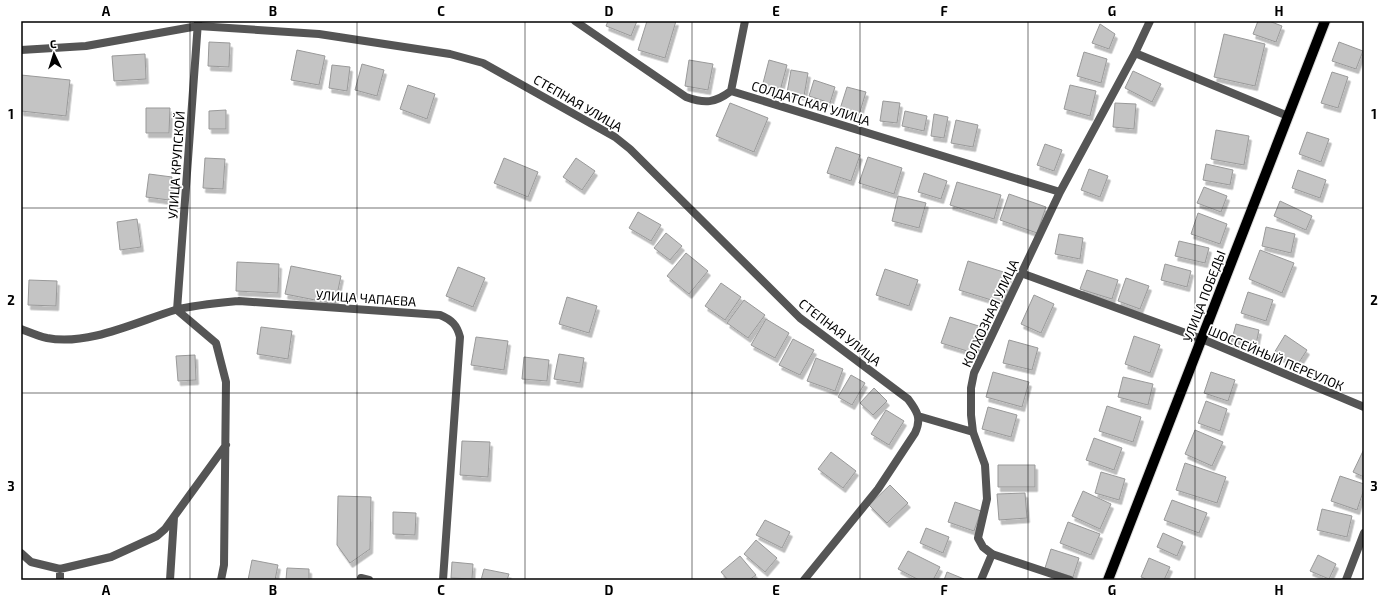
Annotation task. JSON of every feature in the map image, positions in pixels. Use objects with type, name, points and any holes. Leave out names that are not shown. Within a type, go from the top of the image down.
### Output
[{"type":"main road","name":"УЛИЦА ПОБЕДЫ","points":[[1108,580],[1325,21]]},
{"type":"street","name":"СОЛДАТСКАЯ УЛИЦА","points":[[575,21],[686,97],[696,101],[710,102],[723,97],[731,91],[1060,192]]},
{"type":"street","points":[[731,91],[745,21]]},
{"type":"street","name":"КОЛХОЗНАЯ УЛИЦА","points":[[1070,580],[992,554],[983,547],[978,538],[987,499],[985,465],[973,432],[971,415],[971,388],[974,373],[1060,192],[1135,53],[1150,21]]},
{"type":"street","name":"СТЕПНАЯ УЛИЦА","points":[[21,50],[86,46],[198,23],[319,34],[450,54],[483,63],[615,137],[630,149],[800,318],[908,399],[915,408],[918,416]]},
{"type":"street","name":"УЛИЦА КРУПСКОЙ","points":[[177,310],[198,23]]},
{"type":"street","points":[[1135,53],[1288,116]]},
{"type":"street","name":"ШОССЕЙНЫЙ ПЕРЕУЛОК","points":[[1021,273],[1202,339],[1364,407]]},
{"type":"street","name":"УЛИЦА ЧАПАЕВА","points":[[21,329],[47,338],[73,339],[99,334],[177,310],[238,301],[440,315],[448,318],[454,323],[460,337],[443,580]]},
{"type":"street","points":[[177,310],[216,343],[226,382],[224,565],[221,580]]},
{"type":"street","points":[[804,580],[878,489],[915,433],[919,425],[918,416],[973,432]]},
{"type":"street","points":[[21,553],[31,562],[60,569],[111,557],[157,536],[165,528],[226,445]]},
{"type":"street","points":[[170,580],[174,516]]},
{"type":"street","points":[[1346,580],[1364,533]]},
{"type":"street","points":[[981,580],[992,554]]},
{"type":"street","points":[[60,569],[60,580]]},
{"type":"street","points":[[360,578],[369,580]]},
{"type":"building","points":[[608,21],[637,21],[631,36],[606,26]]},
{"type":"building","points":[[647,21],[676,21],[665,58],[638,50]]},
{"type":"building","points":[[1258,21],[1269,21],[1282,26],[1276,42],[1253,34]]},
{"type":"building","points":[[1100,24],[1115,34],[1109,49],[1092,43]]},
{"type":"building","points":[[1224,34],[1265,44],[1255,86],[1214,77]]},
{"type":"building","points":[[209,42],[230,43],[229,67],[208,66]]},
{"type":"building","points":[[1339,42],[1363,51],[1356,69],[1332,61]]},
{"type":"building","points":[[297,50],[325,56],[319,85],[291,80]]},
{"type":"building","points":[[1084,52],[1107,59],[1101,83],[1077,76]]},
{"type":"building","points":[[145,54],[146,79],[114,81],[112,56]]},
{"type":"building","points":[[689,60],[713,64],[708,90],[685,86]]},
{"type":"building","points":[[769,60],[787,65],[780,91],[762,87]]},
{"type":"building","points":[[362,64],[384,70],[377,96],[355,90]]},
{"type":"building","points":[[332,65],[350,67],[347,91],[329,88]]},
{"type":"building","points":[[791,70],[808,73],[804,96],[787,93]]},
{"type":"building","points":[[1133,71],[1161,84],[1152,102],[1125,88]]},
{"type":"building","points":[[1332,72],[1348,77],[1338,108],[1321,103]]},
{"type":"building","points":[[21,75],[70,80],[66,116],[21,111]]},
{"type":"building","points":[[814,80],[835,87],[830,103],[809,96]]},
{"type":"building","points":[[408,85],[435,94],[427,119],[400,109]]},
{"type":"building","points":[[1070,85],[1096,91],[1090,116],[1064,109]]},
{"type":"building","points":[[847,87],[866,92],[859,115],[840,109]]},
{"type":"building","points":[[883,101],[900,103],[897,123],[880,121]]},
{"type":"building","points":[[730,103],[768,118],[754,152],[716,136]]},
{"type":"building","points":[[1115,103],[1136,104],[1134,129],[1113,127]]},
{"type":"building","points":[[146,108],[170,108],[169,133],[146,133]]},
{"type":"building","points":[[226,110],[226,129],[209,129],[209,111]]},
{"type":"building","points":[[905,111],[927,116],[924,131],[902,126]]},
{"type":"building","points":[[934,114],[948,117],[944,138],[931,136]]},
{"type":"building","points":[[956,120],[978,125],[973,147],[951,143]]},
{"type":"building","points":[[1216,130],[1249,136],[1244,165],[1211,159]]},
{"type":"building","points":[[1307,132],[1329,139],[1321,162],[1299,154]]},
{"type":"building","points":[[1045,144],[1062,150],[1054,171],[1037,165]]},
{"type":"building","points":[[836,147],[860,155],[851,181],[827,173]]},
{"type":"building","points":[[868,157],[902,168],[894,194],[859,183]]},
{"type":"building","points":[[205,158],[225,159],[223,189],[203,188]]},
{"type":"building","points":[[504,158],[538,172],[528,197],[494,183]]},
{"type":"building","points":[[576,158],[595,171],[582,190],[563,177]]},
{"type":"building","points":[[1206,164],[1233,170],[1230,185],[1203,180]]},
{"type":"building","points":[[1089,169],[1108,176],[1100,197],[1081,190]]},
{"type":"building","points":[[1298,170],[1326,180],[1320,198],[1292,188]]},
{"type":"building","points":[[924,173],[947,181],[941,199],[918,192]]},
{"type":"building","points":[[149,174],[172,177],[169,200],[146,197]]},
{"type":"building","points":[[957,182],[1001,195],[994,219],[950,205]]},
{"type":"building","points":[[1204,187],[1227,196],[1221,212],[1197,203]]},
{"type":"building","points":[[1009,194],[1046,207],[1037,233],[1000,220]]},
{"type":"building","points":[[898,196],[926,203],[919,228],[892,221]]},
{"type":"building","points":[[1280,201],[1312,216],[1306,230],[1274,216]]},
{"type":"building","points":[[638,212],[661,225],[651,241],[629,228]]},
{"type":"building","points":[[1198,213],[1227,224],[1220,244],[1191,234]]},
{"type":"building","points":[[137,219],[141,247],[120,250],[117,222]]},
{"type":"building","points":[[1266,227],[1295,234],[1291,253],[1262,246]]},
{"type":"building","points":[[666,233],[682,246],[670,260],[654,248]]},
{"type":"building","points":[[1059,234],[1083,238],[1080,259],[1055,254]]},
{"type":"building","points":[[1179,241],[1209,248],[1205,263],[1175,256]]},
{"type":"building","points":[[1260,250],[1294,263],[1282,293],[1249,279]]},
{"type":"building","points":[[686,253],[708,271],[689,294],[667,276]]},
{"type":"building","points":[[968,261],[1010,274],[1001,303],[959,290]]},
{"type":"building","points":[[237,262],[279,264],[278,293],[236,291]]},
{"type":"building","points":[[1165,264],[1191,271],[1187,287],[1161,280]]},
{"type":"building","points":[[291,266],[341,276],[335,304],[285,294]]},
{"type":"building","points":[[458,267],[485,278],[473,307],[446,296]]},
{"type":"building","points":[[885,269],[918,280],[909,306],[876,295]]},
{"type":"building","points":[[1087,270],[1118,280],[1112,299],[1080,289]]},
{"type":"building","points":[[1126,278],[1149,286],[1140,309],[1118,301]]},
{"type":"building","points":[[29,280],[57,281],[56,306],[28,305]]},
{"type":"building","points":[[721,283],[741,297],[725,320],[705,306]]},
{"type":"building","points":[[1248,292],[1273,300],[1266,321],[1241,313]]},
{"type":"building","points":[[1034,295],[1054,304],[1041,333],[1021,324]]},
{"type":"building","points":[[567,297],[597,306],[589,333],[559,324]]},
{"type":"building","points":[[744,300],[765,315],[748,338],[727,323]]},
{"type":"building","points":[[950,317],[985,328],[977,354],[941,343]]},
{"type":"building","points":[[766,319],[789,333],[775,358],[751,345]]},
{"type":"building","points":[[1236,324],[1259,330],[1255,349],[1231,343]]},
{"type":"building","points":[[261,327],[292,331],[288,359],[257,354]]},
{"type":"building","points":[[1285,335],[1307,350],[1296,367],[1274,353]]},
{"type":"building","points":[[1134,336],[1160,345],[1150,373],[1125,364]]},
{"type":"building","points":[[476,337],[508,341],[504,370],[471,365]]},
{"type":"building","points":[[793,339],[814,350],[800,375],[779,365]]},
{"type":"building","points":[[1009,340],[1038,348],[1032,370],[1003,363]]},
{"type":"building","points":[[559,354],[584,358],[580,383],[554,379]]},
{"type":"building","points":[[195,355],[196,380],[178,381],[176,356]]},
{"type":"building","points":[[524,357],[549,360],[547,381],[522,379]]},
{"type":"building","points":[[816,358],[843,369],[835,391],[807,381]]},
{"type":"building","points":[[993,372],[1029,382],[1022,407],[986,397]]},
{"type":"building","points":[[1211,372],[1235,380],[1228,401],[1204,393]]},
{"type":"building","points":[[851,375],[865,383],[852,405],[838,397]]},
{"type":"building","points":[[1123,377],[1153,384],[1148,405],[1118,397]]},
{"type":"building","points":[[874,388],[887,401],[873,415],[860,403]]},
{"type":"building","points":[[1206,401],[1227,409],[1220,431],[1198,423]]},
{"type":"building","points":[[1107,406],[1141,417],[1133,442],[1099,431]]},
{"type":"building","points":[[988,407],[1017,415],[1011,437],[982,429]]},
{"type":"building","points":[[886,410],[904,421],[889,445],[871,434]]},
{"type":"building","points":[[1195,430],[1223,442],[1212,466],[1185,454]]},
{"type":"building","points":[[1094,438],[1122,448],[1114,470],[1086,460]]},
{"type":"building","points":[[462,441],[490,442],[488,477],[460,475]]},
{"type":"building","points":[[1364,449],[1364,477],[1353,472]]},
{"type":"building","points":[[831,452],[856,471],[843,488],[818,469]]},
{"type":"building","points":[[1185,463],[1226,477],[1217,503],[1176,490]]},
{"type":"building","points":[[998,465],[1035,465],[1035,487],[998,487]]},
{"type":"building","points":[[1101,472],[1125,479],[1119,500],[1095,493]]},
{"type":"building","points":[[1340,476],[1364,484],[1364,489],[1357,510],[1331,501]]},
{"type":"building","points":[[890,485],[908,503],[887,523],[869,505]]},
{"type":"building","points":[[1083,491],[1111,504],[1100,529],[1072,516]]},
{"type":"building","points":[[1025,493],[1027,518],[999,520],[997,494]]},
{"type":"building","points":[[338,496],[371,497],[370,549],[350,563],[337,545]]},
{"type":"building","points":[[1172,500],[1207,513],[1199,533],[1164,520]]},
{"type":"building","points":[[955,502],[981,511],[974,531],[948,522]]},
{"type":"building","points":[[1322,509],[1352,516],[1347,537],[1317,530]]},
{"type":"building","points":[[393,512],[416,513],[415,535],[393,534]]},
{"type":"building","points":[[765,520],[790,532],[782,548],[756,535]]},
{"type":"building","points":[[1068,522],[1100,534],[1091,555],[1060,543]]},
{"type":"building","points":[[926,528],[949,537],[943,553],[920,543]]},
{"type":"building","points":[[1163,533],[1183,542],[1177,556],[1157,547]]},
{"type":"building","points":[[756,540],[777,558],[765,572],[744,554]]},
{"type":"building","points":[[1051,549],[1079,558],[1073,577],[1045,568]]},
{"type":"building","points":[[908,551],[940,567],[933,580],[919,580],[898,569]]},
{"type":"building","points":[[1318,555],[1336,564],[1329,579],[1310,571]]},
{"type":"building","points":[[740,556],[756,575],[749,580],[728,580],[721,572]]},
{"type":"building","points":[[1149,558],[1170,567],[1164,580],[1148,580],[1141,577]]},
{"type":"building","points":[[252,560],[278,565],[275,580],[248,580]]},
{"type":"building","points":[[452,562],[473,564],[472,579],[451,578]]},
{"type":"building","points":[[287,568],[309,569],[309,580],[286,580]]},
{"type":"building","points":[[484,569],[509,574],[507,580],[481,580]]},
{"type":"building","points":[[947,572],[964,579],[944,580]]}]
